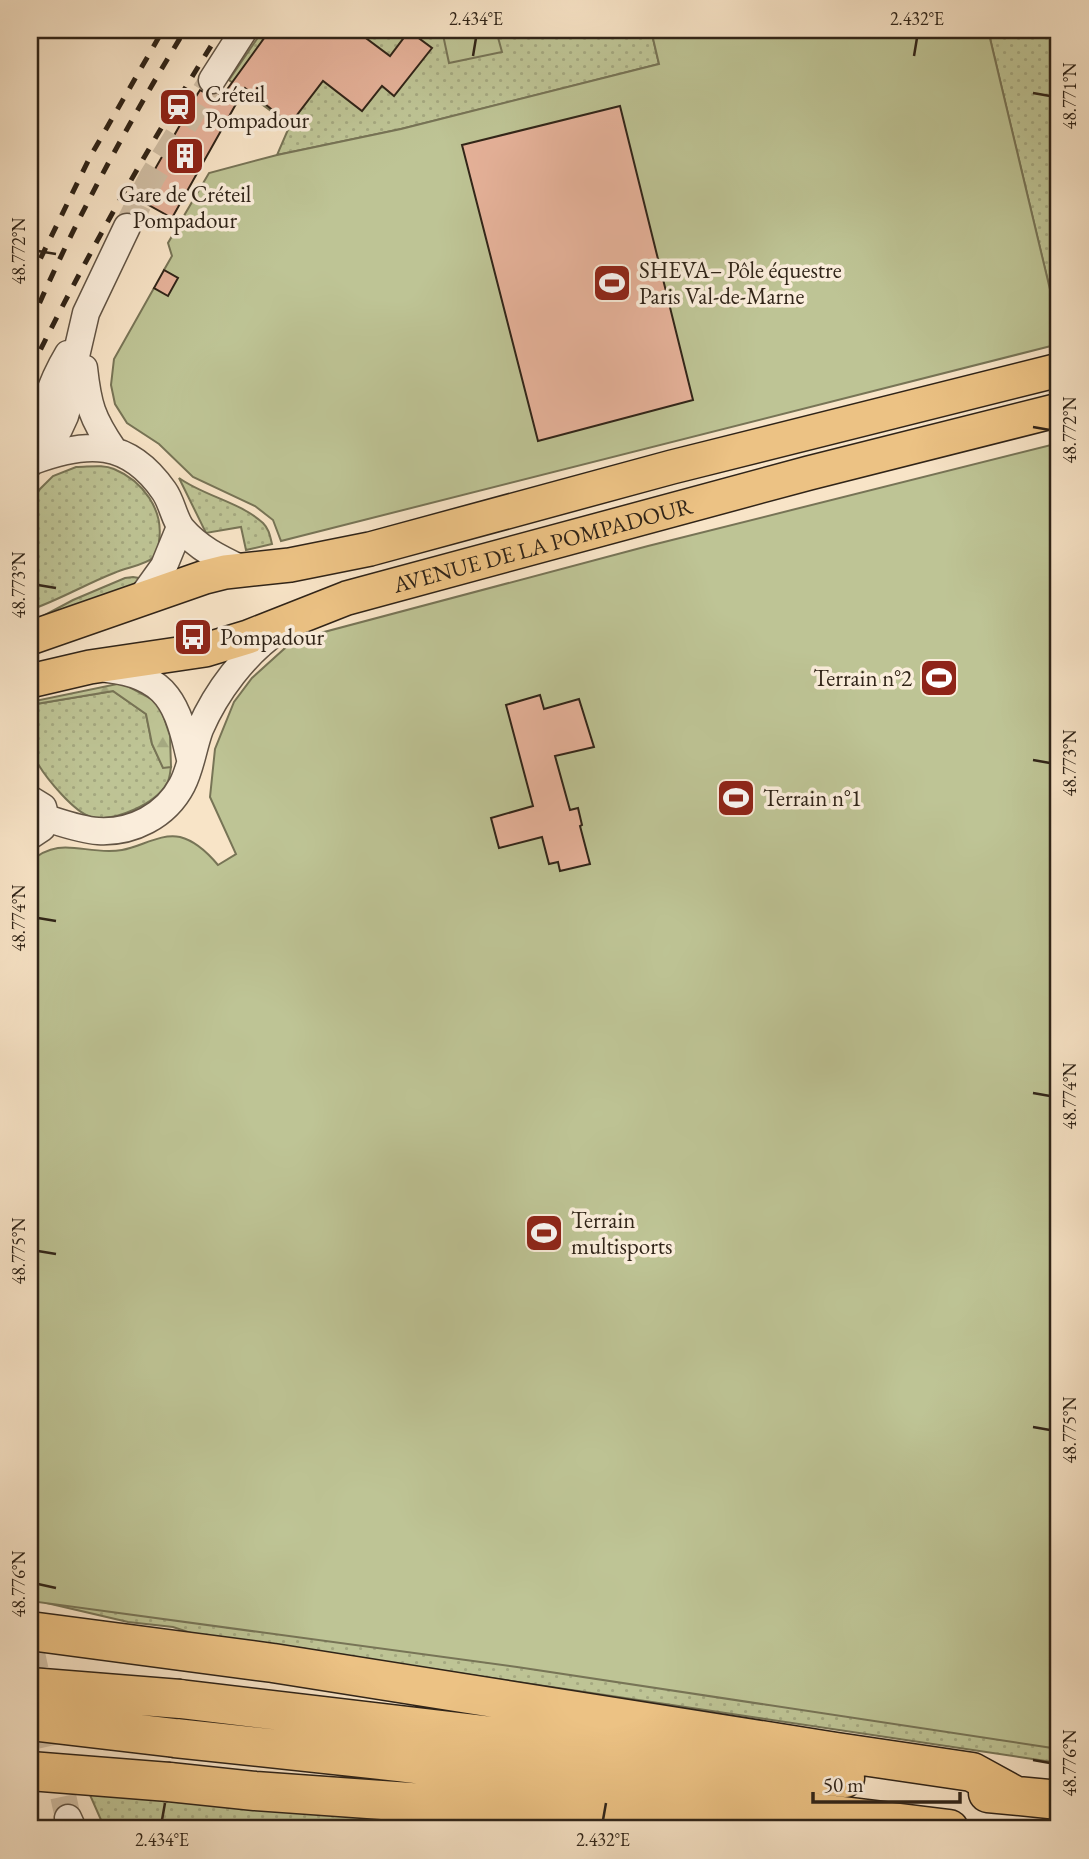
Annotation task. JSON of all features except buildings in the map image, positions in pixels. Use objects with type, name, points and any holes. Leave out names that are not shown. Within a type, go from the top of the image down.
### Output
[{"type":"highway","points":[[30,1632],[187,1650],[972,1772],[1014,1795]]},
{"type":"highway","points":[[30,1687],[180,1699],[754,1769],[1059,1800]]},
{"type":"highway","points":[[30,1721],[399,1762],[949,1829]]},
{"type":"highway","points":[[30,1770],[255,1791],[495,1808],[712,1829]]},
{"type":"main road","name":"AVENUE DE LA POMPADOUR","points":[[32,637],[205,577],[290,565],[370,549],[672,467],[1059,370]]},
{"type":"main road","name":"AVENUE DE LA POMPADOUR","points":[[36,679],[90,667],[205,650],[248,637],[360,594],[808,473],[1059,410]]},
{"type":"street","points":[[212,80],[244,30]]},
{"type":"street","points":[[113,449],[76,448],[31,464],[38,423],[61,366],[81,331],[86,313],[127,227]]},
{"type":"street","points":[[81,331],[87,399],[95,423],[113,449],[148,470],[166,493],[180,527],[207,552],[244,570]]},
{"type":"street","points":[[141,598],[164,566],[180,527]]},
{"type":"street","points":[[35,818],[97,831],[134,826],[150,819],[174,798],[187,774],[201,729],[216,699],[244,661],[263,641],[301,616]]},
{"type":"street","points":[[90,667],[128,671],[149,681],[166,694],[181,720],[190,761]]},
{"type":"green space","points":[[263,30],[651,30],[659,64],[401,129],[277,155],[290,125],[229,80]]},
{"type":"green space","points":[[442,30],[496,30],[502,52],[449,63]]},
{"type":"green space","name":"SHEVA– Pôle équestre Paris Val-de-Marne","points":[[651,30],[988,30],[1059,327],[1059,344],[281,541],[273,520],[255,506],[193,477],[159,444],[127,423],[115,404],[111,385],[114,359],[154,288],[177,278],[164,270],[172,256],[168,243],[209,173],[277,155],[401,129],[659,64]]},
{"type":"green space","points":[[988,30],[1059,30],[1059,327],[1055,311]]},
{"type":"green space","name":"Terrain multisports","points":[[1059,443],[1059,1749],[517,1667],[30,1601],[30,862],[52,849],[63,847],[122,850],[173,836],[196,844],[218,865],[236,854],[210,797],[215,749],[234,702],[252,678],[294,640],[648,546]]},
{"type":"green space","points":[[76,467],[110,467],[124,474],[142,489],[155,508],[158,518],[158,549],[154,557],[145,562],[30,610],[30,505],[40,489],[53,476]]},
{"type":"green space","points":[[179,478],[254,516],[267,528],[272,544],[246,550],[241,527],[206,533]]},
{"type":"green space","points":[[133,577],[145,579],[139,585],[30,623],[73,600]]},
{"type":"green space","points":[[122,683],[159,703],[170,736],[171,767],[163,768],[152,744],[146,714],[113,691],[30,705],[30,702]]},
{"type":"green space","points":[[113,691],[146,714],[152,744],[163,767],[171,767],[170,775],[154,798],[134,810],[111,817],[91,817],[69,802],[38,764],[33,744],[30,705]]},
{"type":"green space","points":[[128,1556],[1059,1727],[1059,1763],[191,1633],[173,1627],[128,1622],[47,1603]]},
{"type":"green space","points":[[86,1786],[592,1829],[105,1829]]},
{"type":"tunnel","points":[[127,227],[152,177],[212,80]]},
{"type":"tunnel","points":[[30,1644],[68,1818]]},
{"type":"railway","points":[[30,280],[90,157],[163,30]]},
{"type":"railway","points":[[30,325],[102,174],[185,30]]},
{"type":"railway","points":[[30,371],[121,198],[221,30]]},
{"type":"place","name":"Créteil Pompadour","points":[[178,107]]},
{"type":"place","name":"Gare de Créteil Pompadour","points":[[185,156]]},
{"type":"place","name":"SHEVA– Pôle équestre Paris Val-de-Marne","points":[[612,283]]},
{"type":"place","name":"Pompadour","points":[[193,637]]},
{"type":"place","name":"Terrain n°2","points":[[939,678]]},
{"type":"place","name":"Terrain n°1","points":[[736,798]]},
{"type":"place","name":"Terrain multisports","points":[[544,1233]]}]
